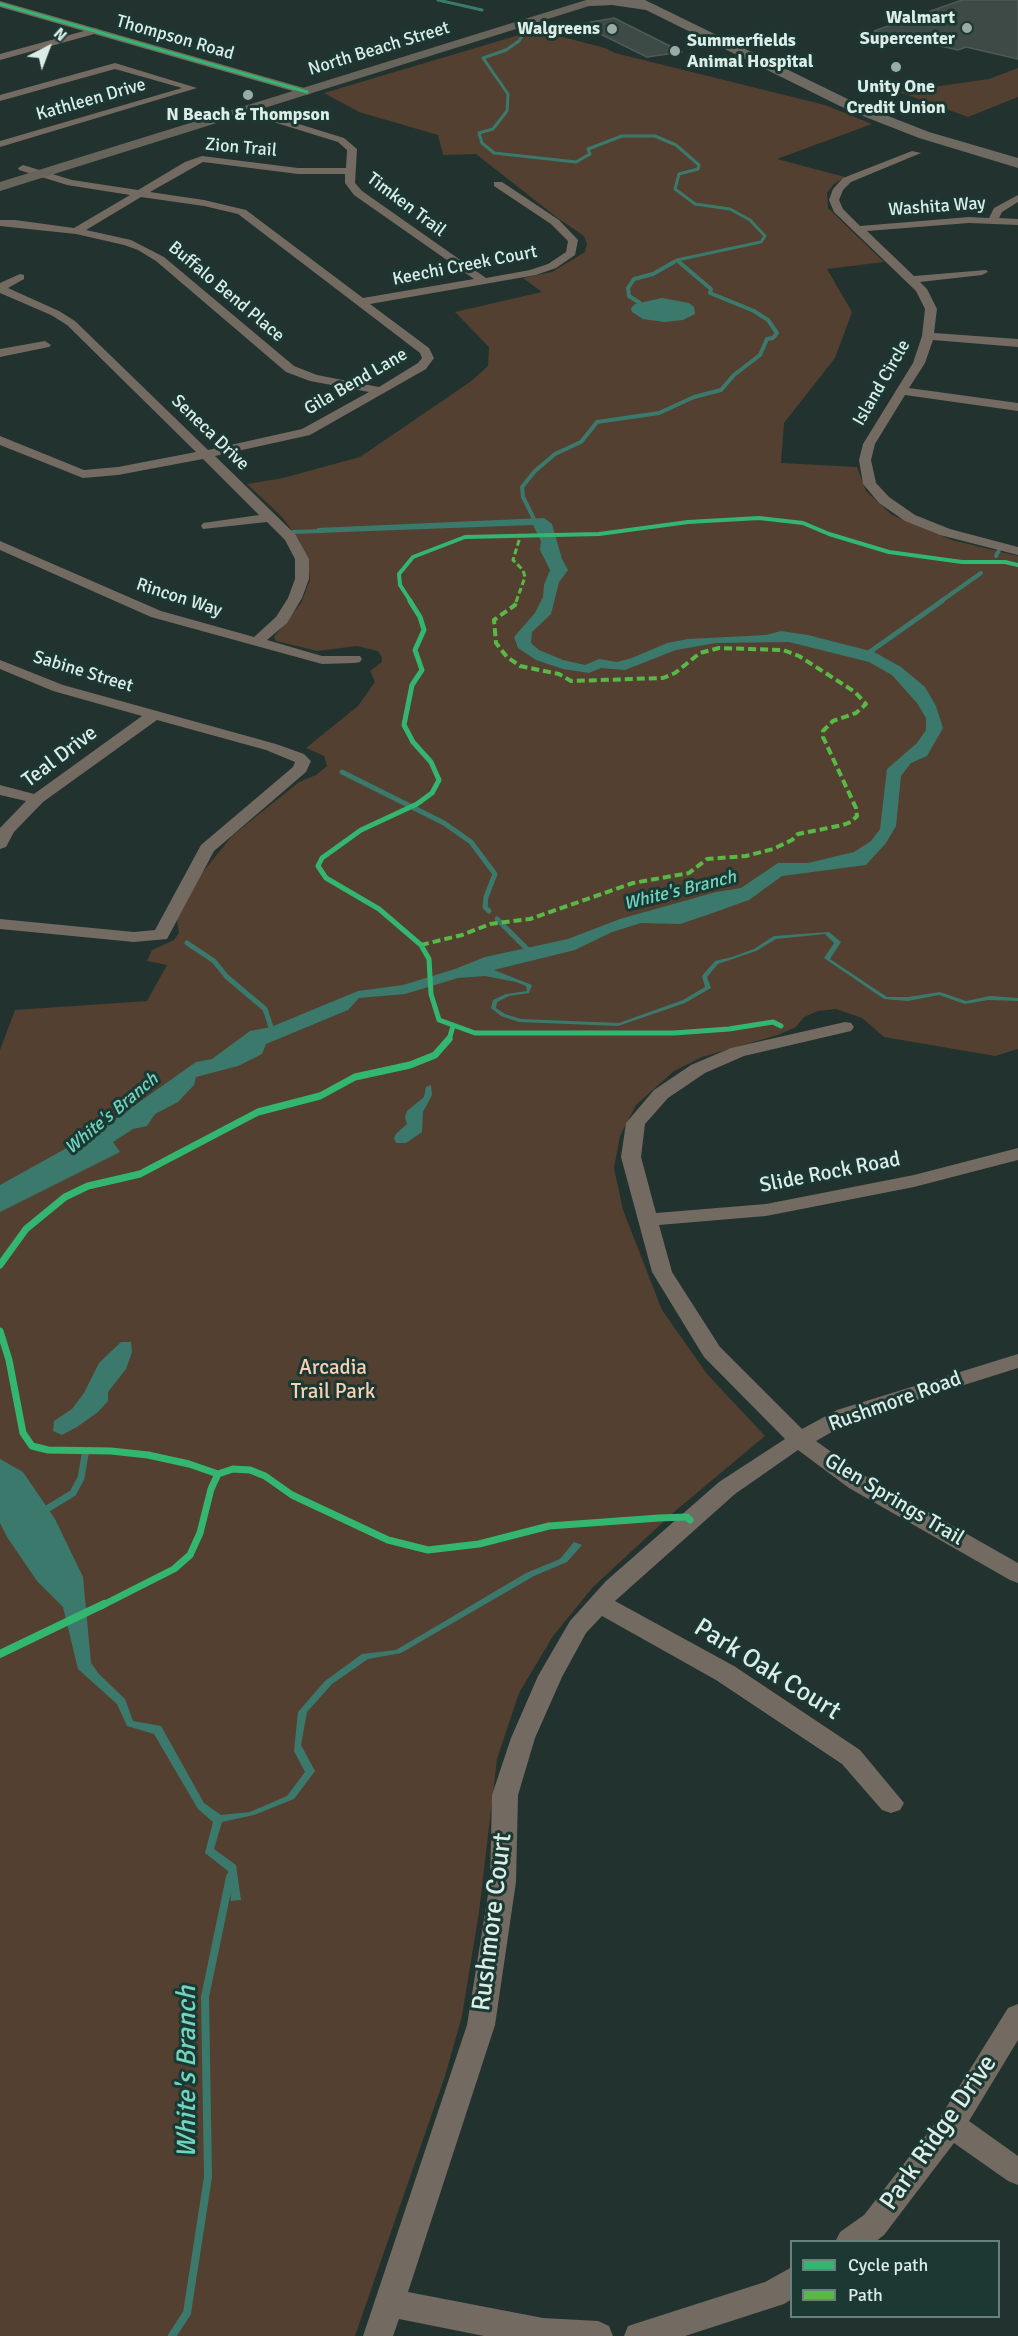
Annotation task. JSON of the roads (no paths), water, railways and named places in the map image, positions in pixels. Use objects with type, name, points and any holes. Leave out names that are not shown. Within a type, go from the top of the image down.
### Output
[{"type":"main road","name":"North Beach Street","points":[[0,187],[46,169],[290,87],[564,0]]},
{"type":"main road","points":[[635,0],[855,108],[924,135],[1018,163]]},
{"type":"main road","name":"North Beach Street","points":[[0,174],[23,168],[46,169],[307,92],[595,1]]},
{"type":"main road","points":[[595,1],[612,1],[650,7]]},
{"type":"main road","points":[[489,24],[511,29]]},
{"type":"main road","points":[[737,50],[758,46]]},
{"type":"main road","points":[[393,55],[411,60]]},
{"type":"main road","points":[[806,84],[834,91],[860,93]]},
{"type":"street","name":"Thompson Road","points":[[0,4],[307,92]]},
{"type":"street","points":[[11,18],[31,13]]},
{"type":"street","points":[[0,57],[95,31]]},
{"type":"street","name":"Kathleen Drive","points":[[0,98],[115,66],[192,88],[0,144]]},
{"type":"street","name":"Timken Trail","points":[[273,119],[341,140],[352,149],[350,183],[358,193],[482,280]]},
{"type":"street","name":"Island Circle","points":[[916,153],[855,176],[835,194],[835,205],[921,289],[930,303],[932,316],[919,363],[869,444],[866,460],[870,484],[894,509],[918,522],[945,532],[1018,550]]},
{"type":"street","name":"Zion Trail","points":[[76,231],[189,164],[202,159],[223,159],[298,171],[351,171]]},
{"type":"street","name":"Gila Bend Lane","points":[[0,440],[83,474],[97,474],[206,454],[306,432],[381,392],[422,366],[428,358],[425,351],[242,212],[204,203],[71,183],[46,169]]},
{"type":"street","name":"Keechi Creek Court","points":[[361,302],[532,273],[552,266],[571,253],[573,240],[555,222],[498,184]]},
{"type":"street","points":[[993,220],[998,210],[1018,198]]},
{"type":"street","name":"Washita Way","points":[[857,229],[993,220],[1018,222]]},
{"type":"street","name":"Buffalo Bend Place","points":[[5,223],[76,231],[127,242],[150,252],[290,369],[314,378],[381,392]]},
{"type":"street","points":[[911,280],[982,272]]},
{"type":"street","points":[[0,289],[20,277]]},
{"type":"street","name":"Seneca Drive","points":[[0,289],[55,313],[71,323],[270,517],[297,547],[303,559],[303,573],[295,598],[282,620],[256,642]]},
{"type":"street","points":[[928,336],[1018,344]]},
{"type":"street","points":[[0,353],[12,349],[45,345]]},
{"type":"street","points":[[902,391],[1018,407]]},
{"type":"street","points":[[208,526],[270,517]]},
{"type":"street","name":"Rincon Way","points":[[0,545],[146,610],[322,660],[355,658]]},
{"type":"street","name":"Sabine Street","points":[[0,664],[58,688],[271,747],[303,761],[300,769],[207,848],[161,935],[134,937],[0,924]]},
{"type":"street","name":"Teal Drive","points":[[0,843],[7,830],[37,799],[155,714]]},
{"type":"street","points":[[0,790],[37,799]]},
{"type":"street","name":"Glen Springs Trail","points":[[844,1027],[738,1052],[698,1069],[661,1094],[636,1124],[631,1157],[662,1272],[712,1352],[784,1427],[823,1459],[857,1482],[1018,1574]]},
{"type":"street","name":"Slide Rock Road","points":[[647,1220],[766,1210],[914,1181],[1018,1154]]},
{"type":"street","name":"Rushmore Road","points":[[690,1520],[727,1488],[776,1453],[845,1415],[1018,1361]]},
{"type":"street","name":"Rushmore Court","points":[[378,2336],[481,2025],[503,1882],[505,1795],[523,1738],[550,1676],[578,1627],[598,1603],[690,1520]]},
{"type":"street","name":"Park Oak Court","points":[[598,1603],[724,1673],[851,1757],[891,1803]]},
{"type":"street","name":"Park Ridge Drive","points":[[852,2240],[874,2225],[951,2125],[1018,2016]]},
{"type":"street","points":[[951,2125],[1018,2172]]},
{"type":"street","points":[[639,2336],[772,2294],[790,2282]]},
{"type":"street","points":[[391,2302],[543,2333],[598,2336]]},
{"type":"waterway","name":"White's Branch","points":[[438,0],[482,10]]},
{"type":"waterway","name":"White's Branch","points":[[527,28],[519,41],[506,50],[483,58],[508,94],[507,111],[493,129],[479,133],[482,143],[494,153],[576,162],[590,154],[588,149],[622,136],[655,136],[676,145],[699,165],[698,169],[679,174],[675,189],[695,204],[730,209],[750,220],[765,236],[761,242],[677,260]]},
{"type":"waterway","name":"White's Branch","points":[[672,263],[677,260]]},
{"type":"waterway","name":"White's Branch","points":[[677,260],[681,263]]},
{"type":"waterway","points":[[640,303],[629,296],[628,288],[634,279],[653,274],[674,262]]},
{"type":"waterway","name":"White's Branch","points":[[537,525],[523,497],[522,487],[535,471],[555,454],[581,442],[597,422],[659,413],[694,397],[721,390],[734,375],[760,355],[767,339],[773,338],[777,333],[768,320],[754,311],[710,293],[711,289],[679,262]]},
{"type":"waterway","points":[[293,532],[323,531]]},
{"type":"waterway","points":[[996,556],[999,550]]},
{"type":"waterway","points":[[940,602],[981,573]]},
{"type":"waterway","points":[[864,656],[942,601]]},
{"type":"waterway","points":[[342,772],[444,823],[471,842],[495,874],[486,897],[485,907],[489,911]]},
{"type":"waterway","points":[[497,919],[529,951]]},
{"type":"waterway","points":[[187,943],[214,961],[227,977],[265,1009],[272,1030]]},
{"type":"waterway","points":[[42,1512],[73,1493],[81,1478],[85,1455]]},
{"type":"waterway","name":"White's Branch","points":[[172,2336],[187,2313],[208,2177],[205,1997],[230,1877]]},
{"type":"place","name":"Walmart Supercenter","points":[[967,28]]},
{"type":"place","name":"Walgreens","points":[[612,29]]},
{"type":"place","name":"Summerfields Animal Hospital","points":[[675,51]]},
{"type":"place","name":"Unity One Credit Union","points":[[896,67]]},
{"type":"place","name":"N Beach & Thompson","points":[[248,95]]},
{"type":"park label","name":"Arcadia Trail Park","points":[[333,1380]]}]
